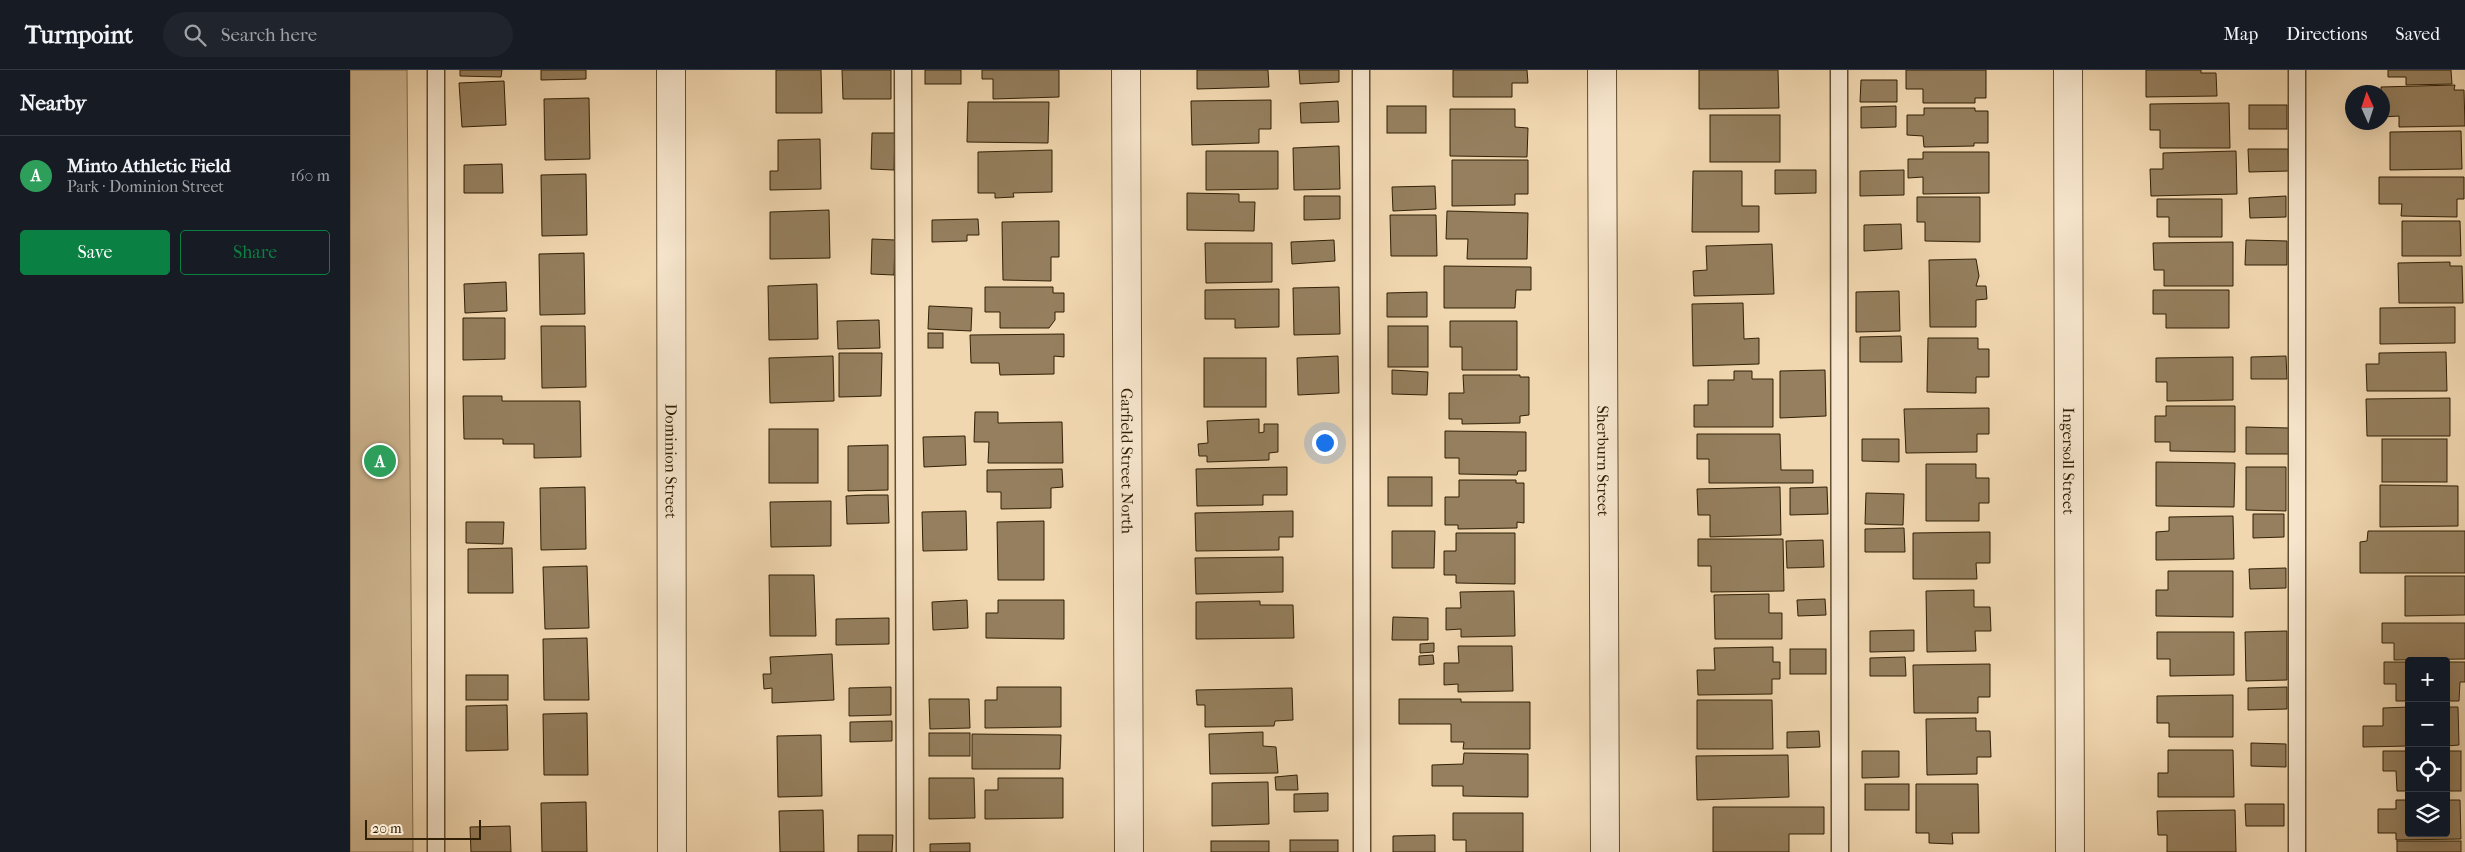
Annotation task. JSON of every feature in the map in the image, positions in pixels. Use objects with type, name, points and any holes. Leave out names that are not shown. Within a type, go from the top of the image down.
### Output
[{"type":"street","name":"Dominion Street","points":[[670,70],[672,852]]},
{"type":"street","name":"Garfield Street North","points":[[1126,70],[1129,852]]},
{"type":"street","name":"Sherburn Street","points":[[1602,70],[1605,852]]},
{"type":"street","name":"Ingersoll Street","points":[[2068,70],[2070,852]]},
{"type":"lane","points":[[436,70],[436,852]]},
{"type":"lane","points":[[904,70],[905,852]]},
{"type":"lane","points":[[1360,70],[1362,852]]},
{"type":"lane","points":[[1839,70],[1840,852]]},
{"type":"lane","points":[[2297,70],[2297,852]]},
{"type":"shaded area","points":[[350,70],[407,70],[413,852],[350,852]]},
{"type":"building","points":[[460,70],[502,70],[501,77],[460,76]]},
{"type":"building","points":[[541,70],[586,70],[586,79],[541,80]]},
{"type":"building","points":[[776,70],[821,70],[822,113],[776,113]]},
{"type":"building","points":[[842,70],[891,70],[891,99],[843,99]]},
{"type":"building","points":[[925,70],[961,70],[961,84],[925,84]]},
{"type":"building","points":[[982,70],[1059,70],[1059,97],[993,99],[993,79],[982,79]]},
{"type":"building","points":[[1197,70],[1268,70],[1269,87],[1197,89]]},
{"type":"building","points":[[1299,70],[1339,70],[1339,82],[1300,84]]},
{"type":"building","points":[[1453,70],[1527,70],[1528,83],[1512,83],[1512,97],[1453,97]]},
{"type":"building","points":[[1699,70],[1778,70],[1779,108],[1699,109]]},
{"type":"building","points":[[1906,70],[1986,70],[1986,98],[1975,98],[1975,103],[1923,103],[1923,89],[1906,89]]},
{"type":"building","points":[[2146,70],[2201,70],[2201,73],[2216,73],[2217,96],[2146,97]]},
{"type":"building","points":[[2388,70],[2451,70],[2452,84],[2406,85],[2406,77],[2388,77]]},
{"type":"building","points":[[1861,80],[1897,80],[1897,102],[1860,102]]},
{"type":"building","points":[[504,81],[506,125],[462,127],[459,83]]},
{"type":"building","points":[[2455,85],[2454,90],[2464,90],[2465,126],[2399,127],[2399,116],[2390,117],[2390,87]]},
{"type":"building","points":[[589,98],[590,159],[545,160],[544,99]]},
{"type":"building","points":[[1271,100],[1271,129],[1259,129],[1259,143],[1192,145],[1191,101]]},
{"type":"building","points":[[1338,101],[1339,122],[1301,123],[1300,103]]},
{"type":"building","points":[[968,102],[1049,102],[1048,143],[967,142]]},
{"type":"building","points":[[2229,103],[2230,148],[2160,148],[2160,130],[2150,130],[2150,104]]},
{"type":"building","points":[[2249,105],[2287,105],[2287,129],[2249,129]]},
{"type":"building","points":[[1387,106],[1426,106],[1426,133],[1387,133]]},
{"type":"building","points":[[1896,106],[1896,127],[1861,128],[1861,107]]},
{"type":"building","points":[[1924,108],[1975,108],[1975,111],[1988,111],[1988,143],[1974,143],[1974,146],[1924,147],[1923,136],[1907,135],[1907,115],[1924,115]]},
{"type":"building","points":[[1450,109],[1515,109],[1515,127],[1528,128],[1527,157],[1450,156]]},
{"type":"building","points":[[1710,115],[1780,115],[1780,162],[1710,162]]},
{"type":"building","points":[[2461,131],[2462,169],[2390,170],[2390,132]]},
{"type":"building","points":[[872,133],[895,133],[894,170],[871,169]]},
{"type":"building","points":[[820,139],[821,189],[770,190],[770,171],[778,171],[778,140]]},
{"type":"building","points":[[1339,146],[1340,189],[1294,190],[1293,148]]},
{"type":"building","points":[[2248,149],[2288,149],[2289,171],[2249,172]]},
{"type":"building","points":[[1052,150],[1052,192],[1013,193],[1014,197],[995,198],[995,193],[978,193],[978,152]]},
{"type":"building","points":[[1206,151],[1278,151],[1278,189],[1206,190]]},
{"type":"building","points":[[2236,151],[2237,194],[2151,196],[2150,169],[2163,169],[2163,153]]},
{"type":"building","points":[[1923,152],[1989,152],[1989,193],[1923,194],[1923,177],[1908,178],[1908,159],[1923,159]]},
{"type":"building","points":[[1452,160],[1528,160],[1528,194],[1515,194],[1515,205],[1452,206]]},
{"type":"building","points":[[502,164],[503,193],[464,193],[464,165]]},
{"type":"building","points":[[1775,170],[1816,170],[1816,193],[1775,194]]},
{"type":"building","points":[[1904,170],[1904,195],[1860,196],[1860,171]]},
{"type":"building","points":[[1693,171],[1742,171],[1742,206],[1759,206],[1759,232],[1692,232]]},
{"type":"building","points":[[586,174],[587,235],[542,236],[541,175]]},
{"type":"building","points":[[2379,177],[2464,177],[2464,199],[2457,199],[2457,217],[2401,216],[2402,204],[2379,204]]},
{"type":"building","points":[[1435,186],[1436,209],[1393,211],[1392,187]]},
{"type":"building","points":[[1187,193],[1239,194],[1239,202],[1255,202],[1254,231],[1187,230]]},
{"type":"building","points":[[1304,196],[1340,196],[1340,219],[1304,220]]},
{"type":"building","points":[[2286,196],[2286,217],[2250,218],[2249,198]]},
{"type":"building","points":[[1917,197],[1980,197],[1980,242],[1925,241],[1925,222],[1917,222]]},
{"type":"building","points":[[2157,199],[2222,199],[2222,237],[2169,237],[2169,217],[2157,217]]},
{"type":"building","points":[[829,210],[830,258],[770,259],[770,212]]},
{"type":"building","points":[[1447,211],[1528,213],[1527,259],[1467,259],[1468,239],[1446,239]]},
{"type":"building","points":[[1390,215],[1436,215],[1437,256],[1391,256]]},
{"type":"building","points":[[978,219],[979,235],[967,235],[967,241],[932,242],[932,220]]},
{"type":"building","points":[[1059,221],[1059,257],[1051,257],[1051,281],[1003,280],[1002,222]]},
{"type":"building","points":[[2402,221],[2460,221],[2461,256],[2402,256]]},
{"type":"building","points":[[1901,224],[1902,249],[1864,251],[1864,225]]},
{"type":"building","points":[[872,239],[895,240],[894,275],[871,274]]},
{"type":"building","points":[[1334,240],[1335,261],[1292,264],[1291,242]]},
{"type":"building","points":[[2246,240],[2287,241],[2287,265],[2245,265]]},
{"type":"building","points":[[2233,242],[2233,286],[2164,286],[2164,270],[2154,270],[2153,243]]},
{"type":"building","points":[[1205,243],[1272,243],[1272,282],[1206,283]]},
{"type":"building","points":[[1772,244],[1774,294],[1694,296],[1693,271],[1707,270],[1706,246]]},
{"type":"building","points":[[584,253],[585,314],[540,315],[539,254]]},
{"type":"building","points":[[1976,259],[1979,276],[1976,286],[1986,286],[1987,299],[1976,300],[1976,327],[1930,327],[1929,260]]},
{"type":"building","points":[[2450,262],[2450,266],[2462,266],[2463,303],[2399,303],[2398,263]]},
{"type":"building","points":[[1444,266],[1531,267],[1531,290],[1516,290],[1515,308],[1444,308]]},
{"type":"building","points":[[506,282],[507,311],[465,313],[464,284]]},
{"type":"building","points":[[817,284],[818,339],[769,340],[768,286]]},
{"type":"building","points":[[985,287],[1053,287],[1053,293],[1064,293],[1064,312],[1055,312],[1055,320],[1049,328],[1000,328],[1000,312],[985,312]]},
{"type":"building","points":[[1339,287],[1340,334],[1294,335],[1293,288]]},
{"type":"building","points":[[1279,289],[1279,327],[1235,328],[1235,319],[1205,319],[1205,290]]},
{"type":"building","points":[[2153,290],[2229,290],[2229,328],[2166,328],[2166,314],[2153,314]]},
{"type":"building","points":[[1899,291],[1900,331],[1856,332],[1856,292]]},
{"type":"building","points":[[1427,292],[1427,317],[1387,317],[1387,293]]},
{"type":"building","points":[[1743,303],[1744,339],[1759,338],[1759,364],[1693,366],[1692,304]]},
{"type":"building","points":[[929,306],[972,308],[971,331],[928,329]]},
{"type":"building","points":[[2455,307],[2455,343],[2380,344],[2380,308]]},
{"type":"building","points":[[463,318],[505,318],[505,359],[463,360]]},
{"type":"building","points":[[879,320],[880,348],[838,349],[837,321]]},
{"type":"building","points":[[1450,321],[1517,321],[1517,370],[1462,370],[1462,347],[1450,347]]},
{"type":"building","points":[[541,326],[585,326],[586,387],[542,388]]},
{"type":"building","points":[[1388,326],[1428,326],[1428,367],[1388,367]]},
{"type":"building","points":[[928,333],[943,333],[943,348],[928,348]]},
{"type":"building","points":[[1064,334],[1064,357],[1054,356],[1054,374],[1000,375],[999,363],[971,363],[970,335]]},
{"type":"building","points":[[1901,336],[1902,362],[1860,362],[1860,337]]},
{"type":"building","points":[[1928,338],[1978,338],[1978,349],[1989,349],[1989,377],[1976,377],[1976,393],[1927,392]]},
{"type":"building","points":[[2446,352],[2447,391],[2367,391],[2366,364],[2379,364],[2379,353]]},
{"type":"building","points":[[839,353],[882,353],[881,396],[839,397]]},
{"type":"building","points":[[833,356],[834,401],[770,403],[769,358]]},
{"type":"building","points":[[1338,356],[1339,393],[1298,395],[1297,358]]},
{"type":"building","points":[[2286,356],[2287,379],[2251,379],[2251,357]]},
{"type":"building","points":[[2233,357],[2233,400],[2167,401],[2167,382],[2156,382],[2156,358]]},
{"type":"building","points":[[1204,358],[1266,358],[1266,407],[1204,407]]},
{"type":"building","points":[[1392,370],[1428,372],[1427,395],[1392,394]]},
{"type":"building","points":[[1825,370],[1826,416],[1780,418],[1780,371]]},
{"type":"building","points":[[1734,371],[1752,371],[1752,379],[1773,379],[1773,427],[1694,427],[1694,405],[1708,405],[1708,380],[1734,380]]},
{"type":"building","points":[[1463,375],[1520,375],[1520,377],[1529,377],[1529,415],[1520,416],[1520,423],[1462,424],[1462,419],[1449,419],[1449,393],[1464,393]]},
{"type":"building","points":[[463,396],[502,396],[502,401],[580,401],[581,457],[534,458],[534,444],[503,444],[503,439],[464,439]]},
{"type":"building","points":[[2450,398],[2450,436],[2367,436],[2366,399]]},
{"type":"building","points":[[2166,406],[2235,406],[2235,452],[2170,451],[2170,442],[2155,442],[2155,416],[2166,416]]},
{"type":"building","points":[[1989,408],[1989,434],[1977,434],[1977,452],[1906,453],[1904,409]]},
{"type":"building","points":[[975,412],[998,412],[998,423],[1062,422],[1063,463],[988,463],[989,442],[974,442]]},
{"type":"building","points":[[1259,419],[1259,433],[1264,432],[1264,424],[1278,424],[1278,452],[1269,453],[1269,460],[1207,462],[1207,456],[1199,456],[1198,444],[1208,443],[1207,421]]},
{"type":"building","points":[[2246,427],[2289,428],[2289,454],[2246,454]]},
{"type":"building","points":[[769,429],[818,429],[818,483],[769,483]]},
{"type":"building","points":[[1445,431],[1526,432],[1526,471],[1518,471],[1517,475],[1459,474],[1459,458],[1445,458]]},
{"type":"building","points":[[1697,434],[1780,434],[1781,470],[1813,470],[1813,483],[1709,483],[1709,459],[1697,459]]},
{"type":"building","points":[[965,436],[966,465],[924,467],[923,437]]},
{"type":"building","points":[[1862,439],[1899,439],[1899,462],[1862,461]]},
{"type":"building","points":[[2382,439],[2447,439],[2447,482],[2382,482]]},
{"type":"building","points":[[888,445],[888,490],[848,491],[848,446]]},
{"type":"building","points":[[2156,462],[2235,463],[2234,507],[2156,506]]},
{"type":"building","points":[[1926,464],[1976,464],[1976,478],[1989,478],[1989,503],[1979,503],[1979,521],[1926,521]]},
{"type":"building","points":[[1287,467],[1287,495],[1263,495],[1263,505],[1197,506],[1196,469]]},
{"type":"building","points":[[2246,467],[2286,467],[2286,511],[2246,510]]},
{"type":"building","points":[[1062,469],[1063,487],[1051,488],[1051,508],[1001,509],[1001,492],[987,492],[987,470]]},
{"type":"building","points":[[1388,477],[1432,477],[1432,506],[1388,506]]},
{"type":"building","points":[[1459,480],[1516,480],[1516,483],[1524,483],[1524,523],[1517,522],[1517,528],[1458,529],[1458,525],[1445,525],[1445,497],[1459,497]]},
{"type":"building","points":[[2380,485],[2458,486],[2458,526],[2380,527]]},
{"type":"building","points":[[585,487],[586,549],[541,550],[540,488]]},
{"type":"building","points":[[1780,487],[1781,535],[1710,537],[1710,515],[1698,515],[1697,489]]},
{"type":"building","points":[[1827,487],[1828,514],[1790,515],[1790,488]]},
{"type":"building","points":[[1866,493],[1904,494],[1903,525],[1865,524]]},
{"type":"building","points":[[888,495],[889,523],[847,524],[846,496]]},
{"type":"building","points":[[831,501],[831,546],[771,547],[770,502]]},
{"type":"building","points":[[966,511],[967,550],[923,551],[922,512]]},
{"type":"building","points":[[1293,511],[1293,537],[1279,537],[1279,550],[1196,551],[1195,513]]},
{"type":"building","points":[[2253,514],[2284,514],[2284,537],[2253,538]]},
{"type":"building","points":[[2233,516],[2234,559],[2156,560],[2156,532],[2169,531],[2169,517]]},
{"type":"building","points":[[1044,521],[1044,580],[998,580],[997,522]]},
{"type":"building","points":[[466,522],[504,522],[503,544],[466,543]]},
{"type":"building","points":[[1904,528],[1905,552],[1865,552],[1865,529]]},
{"type":"building","points":[[1392,531],[1435,531],[1434,568],[1392,568]]},
{"type":"building","points":[[2368,531],[2465,531],[2465,573],[2360,573],[2360,542],[2367,541]]},
{"type":"building","points":[[1990,532],[1990,563],[1976,563],[1977,579],[1913,579],[1913,533]]},
{"type":"building","points":[[1456,533],[1515,533],[1515,584],[1456,583],[1456,575],[1444,575],[1444,551],[1456,551]]},
{"type":"building","points":[[1698,539],[1783,539],[1784,591],[1711,592],[1711,566],[1698,566]]},
{"type":"building","points":[[1823,540],[1824,567],[1787,568],[1786,541]]},
{"type":"building","points":[[512,548],[513,593],[468,593],[468,549]]},
{"type":"building","points":[[1283,557],[1283,592],[1196,594],[1195,558]]},
{"type":"building","points":[[587,566],[589,628],[545,629],[543,567]]},
{"type":"building","points":[[2286,568],[2286,588],[2250,589],[2249,569]]},
{"type":"building","points":[[2168,571],[2233,571],[2233,617],[2156,616],[2156,590],[2168,590]]},
{"type":"building","points":[[769,575],[814,575],[816,636],[770,636]]},
{"type":"building","points":[[2405,576],[2465,576],[2465,615],[2405,616]]},
{"type":"building","points":[[1974,590],[1974,607],[1990,607],[1991,631],[1975,631],[1976,651],[1927,652],[1926,591]]},
{"type":"building","points":[[1514,591],[1515,636],[1461,637],[1461,629],[1446,630],[1446,608],[1461,608],[1460,592]]},
{"type":"building","points":[[1769,594],[1769,613],[1782,613],[1782,639],[1715,639],[1714,595]]},
{"type":"building","points":[[1825,599],[1826,615],[1798,616],[1797,600]]},
{"type":"building","points":[[967,600],[968,628],[933,630],[932,602]]},
{"type":"building","points":[[998,600],[1064,600],[1064,639],[986,638],[986,613],[998,613]]},
{"type":"building","points":[[1260,601],[1260,605],[1293,605],[1294,638],[1196,639],[1196,602]]},
{"type":"building","points":[[1393,617],[1428,618],[1428,640],[1392,640]]},
{"type":"building","points":[[889,618],[889,644],[836,645],[836,619]]},
{"type":"building","points":[[2382,623],[2465,623],[2465,659],[2405,657],[2405,660],[2394,660],[2394,643],[2382,643]]},
{"type":"building","points":[[1914,630],[1914,651],[1870,652],[1870,631]]},
{"type":"building","points":[[2287,631],[2287,680],[2246,681],[2245,632]]},
{"type":"building","points":[[2157,632],[2234,632],[2234,675],[2170,676],[2170,659],[2157,659]]},
{"type":"building","points":[[587,638],[589,700],[544,700],[543,639]]},
{"type":"building","points":[[1434,643],[1434,652],[1420,653],[1420,644]]},
{"type":"building","points":[[1458,646],[1512,646],[1513,691],[1458,692],[1458,684],[1444,685],[1444,663],[1459,663]]},
{"type":"building","points":[[1773,647],[1773,662],[1780,662],[1780,679],[1772,679],[1772,694],[1698,695],[1697,670],[1715,670],[1714,648]]},
{"type":"building","points":[[1790,649],[1826,649],[1826,674],[1790,674]]},
{"type":"building","points":[[832,654],[834,700],[772,703],[772,688],[764,689],[763,674],[771,674],[770,657]]},
{"type":"building","points":[[1433,655],[1434,664],[1419,665],[1419,656]]},
{"type":"building","points":[[1905,657],[1906,676],[1870,676],[1870,658]]},
{"type":"building","points":[[2384,662],[2405,662],[2405,701],[2396,701],[2396,684],[2384,684]]},
{"type":"building","points":[[2450,662],[2465,662],[2465,682],[2460,682],[2459,701],[2450,701]]},
{"type":"building","points":[[1990,664],[1990,697],[1978,697],[1978,713],[1914,713],[1913,665]]},
{"type":"building","points":[[466,675],[508,675],[508,700],[466,700]]},
{"type":"building","points":[[891,687],[891,715],[849,716],[849,688]]},
{"type":"building","points":[[997,687],[1061,687],[1061,727],[985,728],[985,700],[997,700]]},
{"type":"building","points":[[2287,687],[2287,709],[2248,710],[2248,688]]},
{"type":"building","points":[[1292,688],[1293,720],[1275,721],[1274,726],[1205,727],[1205,705],[1197,705],[1196,690]]},
{"type":"building","points":[[2233,695],[2233,737],[2169,737],[2169,723],[2157,723],[2157,696]]},
{"type":"building","points":[[929,699],[969,699],[970,728],[930,729]]},
{"type":"building","points":[[1399,699],[1461,699],[1461,702],[1530,702],[1530,749],[1463,749],[1464,742],[1451,742],[1451,724],[1399,724]]},
{"type":"building","points":[[1697,700],[1772,700],[1773,749],[1697,749]]},
{"type":"building","points":[[507,705],[508,750],[466,751],[466,706]]},
{"type":"building","points":[[2405,707],[2405,746],[2363,747],[2363,726],[2383,726],[2383,708]]},
{"type":"building","points":[[2450,707],[2458,707],[2459,745],[2450,746]]},
{"type":"building","points":[[587,713],[588,775],[544,775],[543,714]]},
{"type":"building","points":[[1976,718],[1976,731],[1990,731],[1991,757],[1977,757],[1977,774],[1927,775],[1926,719]]},
{"type":"building","points":[[892,721],[892,741],[850,742],[850,722]]},
{"type":"building","points":[[1819,731],[1820,747],[1787,748],[1787,732]]},
{"type":"building","points":[[1263,732],[1263,746],[1276,747],[1278,773],[1210,774],[1209,734]]},
{"type":"building","points":[[929,733],[970,733],[970,756],[929,756]]},
{"type":"building","points":[[972,734],[1061,735],[1060,769],[972,769]]},
{"type":"building","points":[[821,735],[822,796],[778,797],[777,736]]},
{"type":"building","points":[[2251,743],[2286,744],[2286,767],[2251,766]]},
{"type":"building","points":[[2168,750],[2233,750],[2234,797],[2158,797],[2158,773],[2168,773]]},
{"type":"building","points":[[1862,751],[1899,751],[1899,777],[1862,778]]},
{"type":"building","points":[[2383,751],[2405,751],[2405,791],[2397,791],[2396,771],[2383,771]]},
{"type":"building","points":[[2450,751],[2461,751],[2461,791],[2450,791]]},
{"type":"building","points":[[1464,753],[1528,754],[1528,797],[1463,796],[1463,786],[1432,786],[1432,765],[1463,764]]},
{"type":"building","points":[[1788,755],[1789,797],[1697,800],[1696,756]]},
{"type":"building","points":[[1297,775],[1298,790],[1276,790],[1275,777]]},
{"type":"building","points":[[929,778],[974,778],[975,818],[929,819]]},
{"type":"building","points":[[998,778],[1063,778],[1063,818],[985,819],[985,790],[998,790]]},
{"type":"building","points":[[1268,782],[1269,824],[1212,826],[1212,783]]},
{"type":"building","points":[[1865,784],[1909,784],[1909,810],[1865,810]]},
{"type":"building","points":[[1916,784],[1978,784],[1979,833],[1952,833],[1953,844],[1929,843],[1929,833],[1916,833]]},
{"type":"building","points":[[1328,793],[1328,811],[1294,812],[1294,794]]},
{"type":"building","points":[[2396,800],[2405,800],[2405,837],[2450,837],[2450,800],[2460,800],[2461,839],[2396,840],[2396,833],[2378,833],[2378,809],[2396,809]]},
{"type":"building","points":[[586,802],[587,852],[542,852],[541,803]]},
{"type":"building","points":[[2245,804],[2284,804],[2284,826],[2246,826]]},
{"type":"building","points":[[1713,807],[1824,807],[1824,834],[1789,834],[1789,852],[1713,852]]},
{"type":"building","points":[[823,810],[824,852],[780,852],[779,811]]},
{"type":"building","points":[[2235,810],[2236,852],[2167,852],[2167,835],[2158,835],[2157,811]]},
{"type":"building","points":[[1453,813],[1523,813],[1523,852],[1466,852],[1466,840],[1453,840]]},
{"type":"building","points":[[510,826],[511,852],[471,852],[470,827]]},
{"type":"building","points":[[858,835],[893,835],[892,852],[858,852]]},
{"type":"building","points":[[1435,835],[1435,852],[1393,852],[1393,836]]},
{"type":"building","points":[[1290,840],[1338,840],[1338,852],[1290,852]]},
{"type":"building","points":[[1211,841],[1269,841],[1269,852],[1211,852]]},
{"type":"building","points":[[2397,841],[2461,841],[2461,852],[2397,852]]},
{"type":"building","points":[[970,843],[970,852],[930,852],[930,844]]},
{"type":"place","name":"Minto Athletic Field","points":[[380,461]]}]
